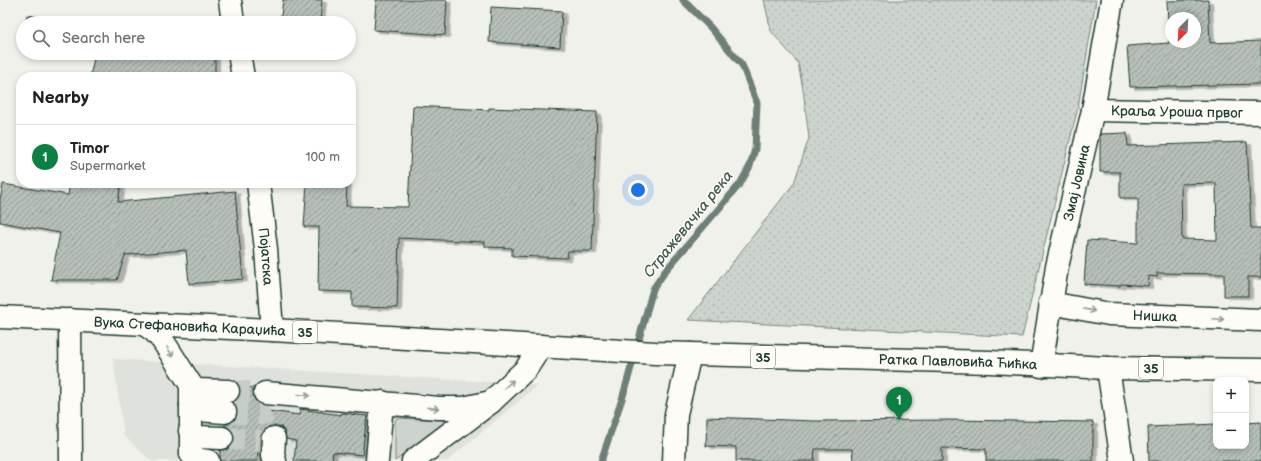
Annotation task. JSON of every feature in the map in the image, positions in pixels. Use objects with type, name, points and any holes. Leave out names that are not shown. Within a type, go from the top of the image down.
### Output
[{"type":"street","points":[[230,0],[232,16]]},
{"type":"street","name":"Змај Јовина","points":[[1041,366],[1050,303],[1071,198],[1093,110],[1112,0]]},
{"type":"street","points":[[240,60],[242,72]]},
{"type":"street","name":"Краља Уроша првог","points":[[1093,110],[1261,113]]},
{"type":"street","name":"Појатска","points":[[259,188],[266,249],[272,330]]},
{"type":"street","name":"Нишка","points":[[1050,303],[1110,314],[1261,320]]},
{"type":"street","name":"Вука Стефановића Караџића","points":[[0,317],[272,330],[655,353]]},
{"type":"street","points":[[70,320],[71,461]]},
{"type":"street","points":[[144,324],[154,331],[163,341],[191,395],[193,409],[225,412]]},
{"type":"street","points":[[413,461],[491,402],[526,369],[541,346]]},
{"type":"street","name":"Ратка Павловића Ћићка","points":[[655,353],[990,362],[1041,366],[1108,368],[1261,370]]},
{"type":"street","points":[[674,461],[676,414],[690,354]]},
{"type":"street","points":[[1108,368],[1122,461]]},
{"type":"street","points":[[208,461],[196,460],[190,454],[191,395],[196,390],[228,391]]},
{"type":"street","points":[[273,401],[382,402],[439,408],[464,408],[491,402]]},
{"type":"street","points":[[377,461],[382,402]]},
{"type":"street","points":[[190,431],[197,437],[222,438]]},
{"type":"shaded area","points":[[764,0],[1096,0],[1078,107],[1022,337],[688,320],[794,183],[809,138],[798,63],[771,31]]},
{"type":"shaded area","points":[[113,359],[538,385],[447,461],[151,461],[124,436]]},
{"type":"shaded area","points":[[397,418],[444,420],[447,422],[395,461],[395,420]]},
{"type":"building","points":[[283,0],[322,0],[321,16],[281,16]]},
{"type":"building","points":[[376,0],[447,0],[445,35],[374,30]]},
{"type":"building","points":[[1208,0],[1210,43],[1261,41],[1261,84],[1130,87],[1127,46],[1165,43],[1165,48],[1201,48],[1201,12],[1168,12],[1167,1]]},
{"type":"building","points":[[491,7],[562,11],[560,47],[489,42]]},
{"type":"building","points":[[94,60],[215,60],[215,72],[91,72]]},
{"type":"building","points":[[413,106],[489,110],[489,108],[597,112],[592,251],[568,251],[567,258],[512,256],[512,248],[485,247],[485,242],[399,238],[397,308],[352,307],[352,292],[318,291],[319,227],[304,227],[307,188],[347,188],[346,206],[408,207]]},
{"type":"building","points":[[1127,133],[1128,146],[1247,142],[1251,228],[1261,228],[1261,277],[1248,277],[1248,296],[1224,296],[1224,274],[1157,273],[1157,277],[1149,276],[1148,286],[1084,284],[1087,240],[1138,243],[1138,198],[1120,198],[1120,172],[1100,172],[1100,134]],"holes":[[[1216,183],[1217,240],[1182,239],[1181,184]]]},
{"type":"building","points":[[3,184],[16,186],[16,188],[27,188],[68,195],[69,188],[120,188],[118,202],[235,191],[243,279],[189,284],[186,250],[125,255],[117,280],[51,280],[60,233],[0,222],[0,200]]},
{"type":"building","points":[[239,386],[254,388],[254,398],[262,405],[261,410],[300,415],[300,409],[341,415],[341,413],[367,416],[362,455],[333,452],[332,461],[294,461],[296,441],[286,439],[285,432],[281,427],[274,426],[268,427],[260,436],[257,461],[220,461],[220,450],[228,449],[232,445],[234,439],[233,432],[224,426],[236,419],[237,412],[233,402],[239,397]]},
{"type":"building","points":[[707,417],[814,421],[946,420],[1093,422],[1093,461],[986,461],[986,449],[942,448],[942,461],[853,461],[852,449],[815,449],[814,461],[736,461],[736,447],[706,446]]},
{"type":"building","points":[[1261,422],[1261,461],[1149,461],[1148,427],[1213,424],[1213,449],[1249,449],[1249,423]]},
{"type":"waterway","name":"Стражевачка река","points":[[601,461],[623,396],[653,289],[666,270],[740,184],[750,166],[755,149],[757,103],[742,65],[710,27],[683,0]]},
{"type":"tunnel","points":[[228,391],[264,393]]},
{"type":"tunnel","points":[[225,412],[262,414],[270,411]]},
{"type":"tunnel","points":[[222,438],[260,441]]},
{"type":"place","name":"Timor","points":[[899,420]]}]
